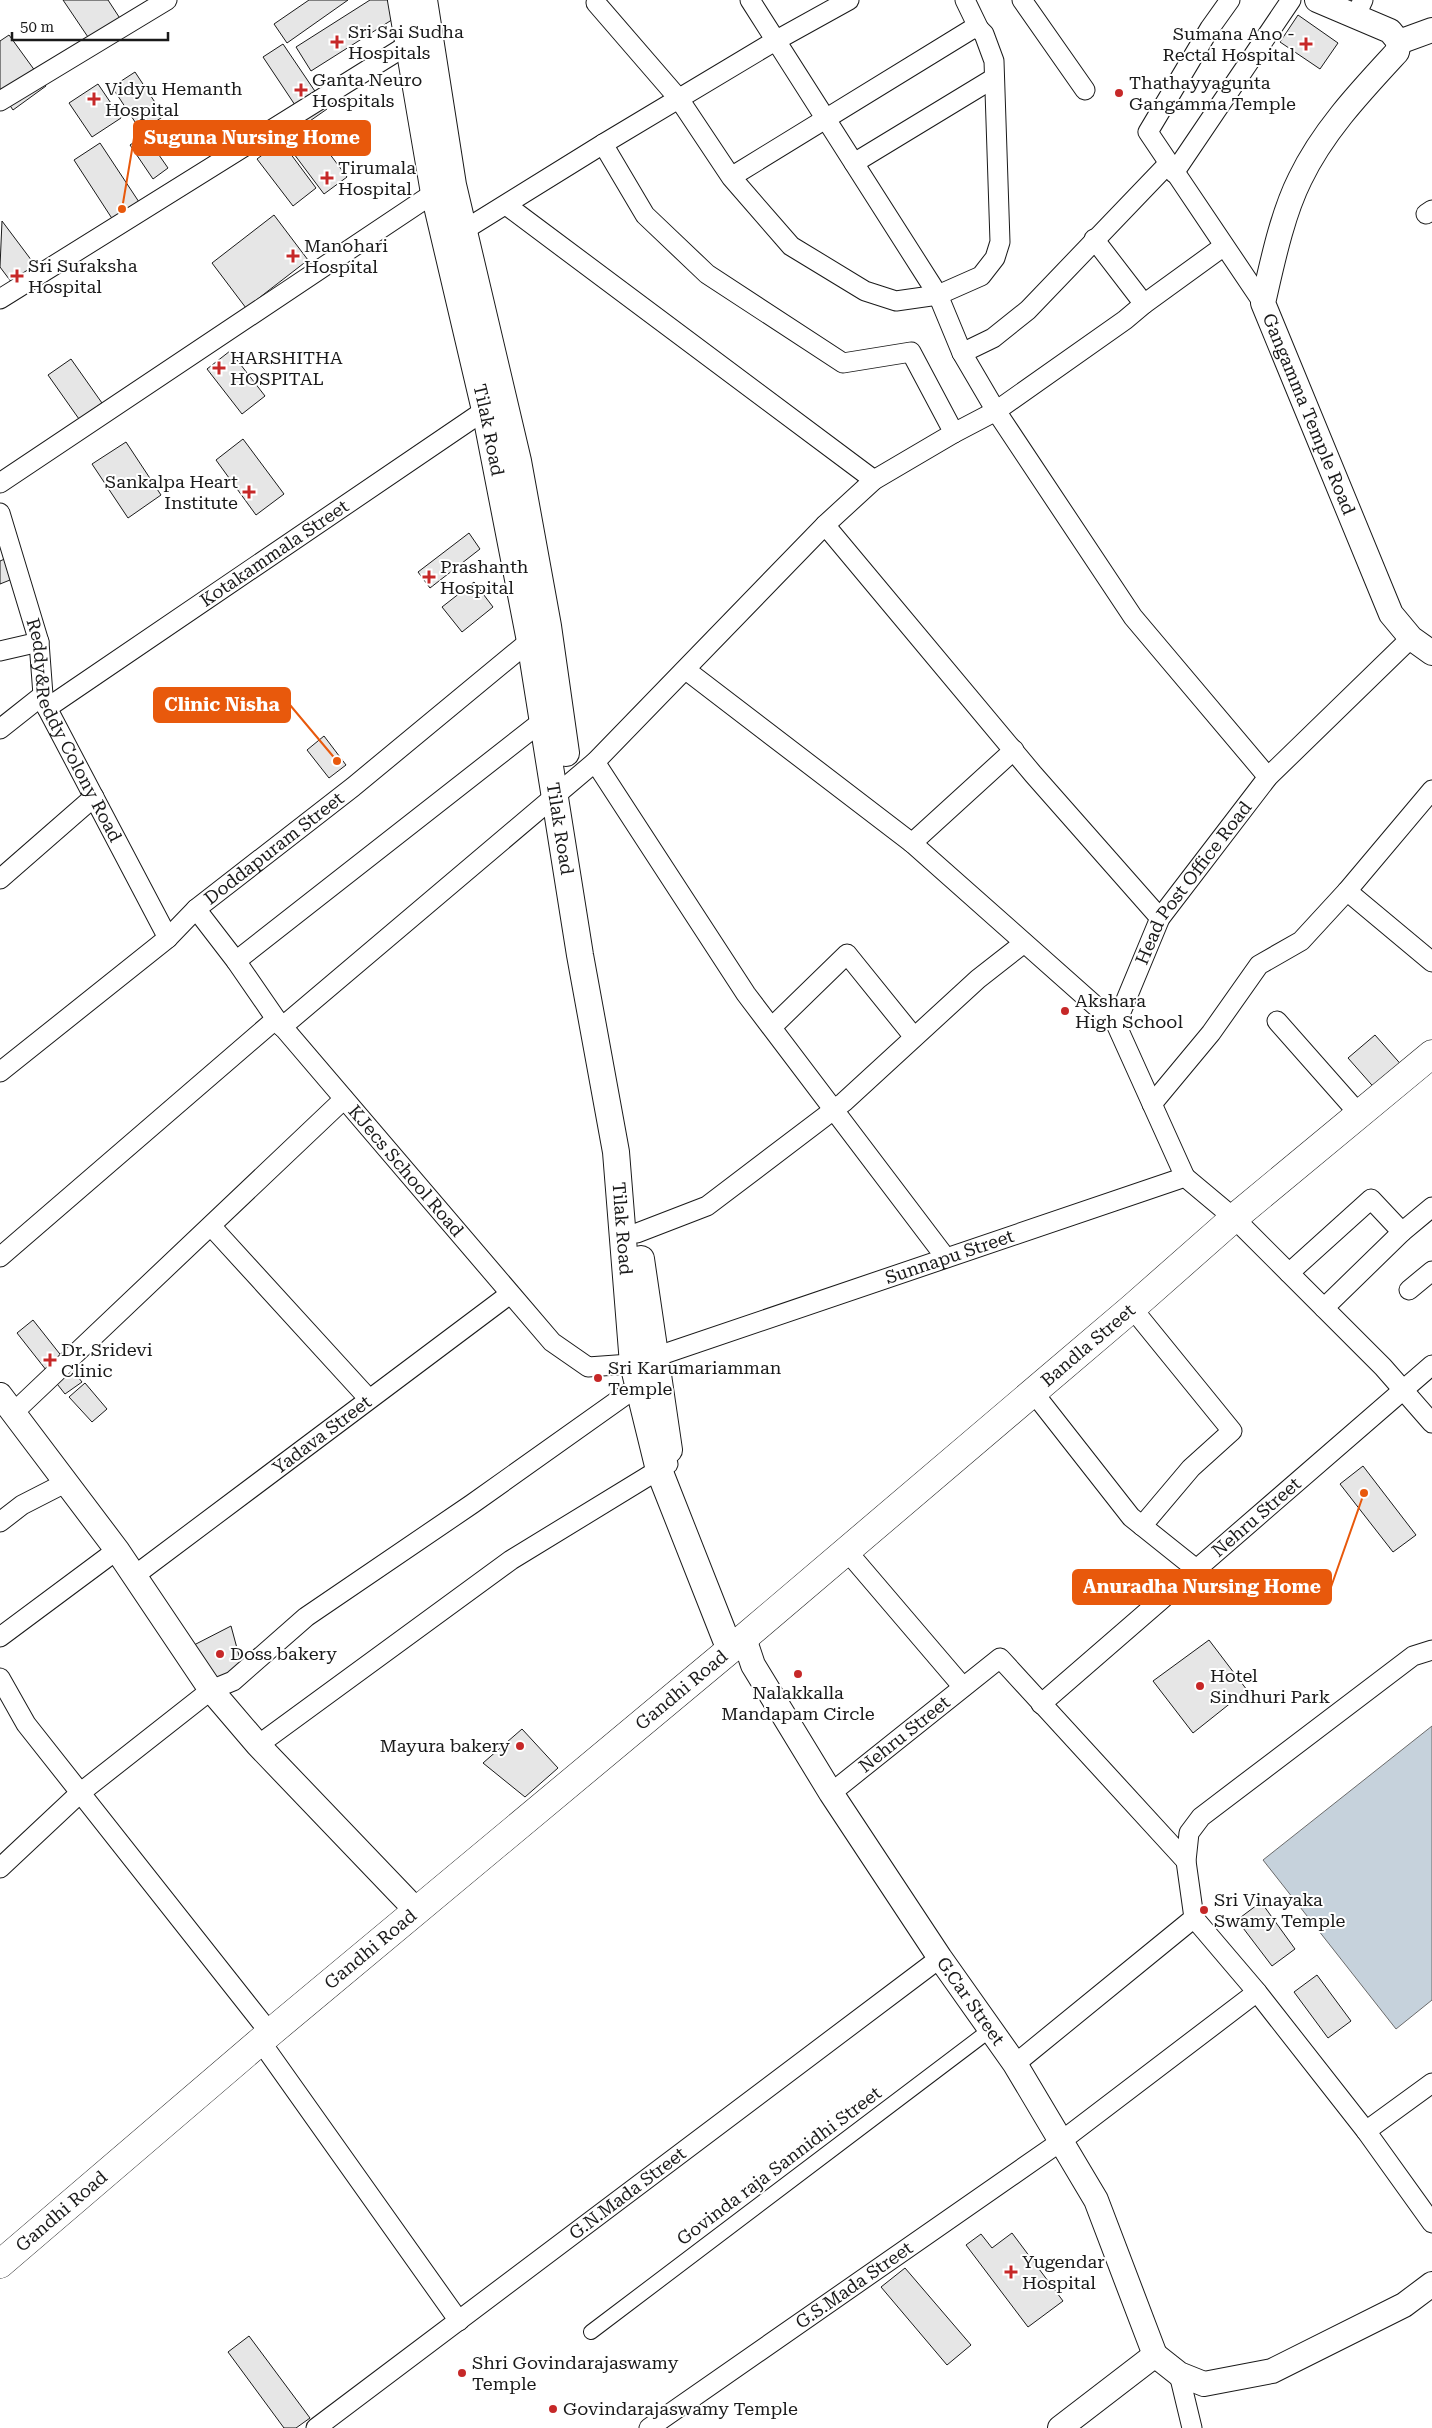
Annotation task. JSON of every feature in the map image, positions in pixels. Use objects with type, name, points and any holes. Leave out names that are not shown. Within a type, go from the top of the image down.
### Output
[{"type":"main road","name":"Tilak Road","points":[[401,0],[409,44],[494,404],[518,461],[539,634],[562,792],[648,1368],[665,1466],[737,1644]]},
{"type":"main road","name":"Tilak Road","points":[[424,0],[443,189]]},
{"type":"main road","name":"Tilak Road","points":[[562,792],[594,930],[637,1233],[648,1368]]},
{"type":"main road","name":"Bandla Street","points":[[737,1644],[1132,1308],[1234,1218],[1432,1054]]},
{"type":"main road","name":"Gandhi Road","points":[[0,2264],[265,2037],[737,1644]]},
{"type":"street","points":[[0,101],[167,0]]},
{"type":"street","points":[[750,0],[938,295],[962,353],[996,411],[1133,616],[1268,777]]},
{"type":"street","points":[[454,237],[603,144],[775,41],[849,0]]},
{"type":"street","points":[[596,3],[679,99],[731,177],[792,246],[865,291],[896,301],[938,295],[981,276],[994,258],[1000,242],[994,61],[984,34],[979,29],[965,0]]},
{"type":"street","points":[[1022,0],[1085,90]]},
{"type":"street","points":[[1230,0],[1210,28],[1148,132],[1263,303]]},
{"type":"street","points":[[962,353],[993,338],[1028,310],[1094,239],[1171,168],[1291,0]]},
{"type":"street","points":[[1317,0],[1360,8],[1390,31],[1399,42],[1430,34]]},
{"type":"street","points":[[731,177],[972,28],[979,29]]},
{"type":"street","name":"Gangamma Temple Road","points":[[1399,42],[1397,52],[1322,140],[1299,180],[1275,250],[1263,303],[1391,614],[1411,638],[1432,653]]},
{"type":"street","points":[[0,299],[409,44]]},
{"type":"street","points":[[854,163],[994,78]]},
{"type":"street","points":[[603,144],[644,214],[707,274],[842,364],[911,352],[954,433]]},
{"type":"street","points":[[0,483],[443,189]]},
{"type":"street","points":[[506,206],[874,480]]},
{"type":"street","points":[[1094,239],[1144,304]]},
{"type":"street","points":[[0,1257],[279,1023],[562,792],[595,762],[686,670],[825,525],[874,480],[954,433],[996,411],[1125,320],[1224,246]]},
{"type":"street","name":"Kotakammala Street","points":[[0,729],[45,702],[494,404]]},
{"type":"street","name":"Reddy&Reddy Colony Road","points":[[0,513],[39,642],[45,702],[168,938]]},
{"type":"street","points":[[825,525],[1014,750],[1160,918]]},
{"type":"street","name":"Doddapuram Street","points":[[0,1072],[168,938],[196,909],[353,787],[539,634]]},
{"type":"street","name":"Head Post Office Road","points":[[1116,1024],[1160,918],[1268,777],[1411,638]]},
{"type":"street","points":[[0,651],[39,642]]},
{"type":"street","points":[[686,670],[912,843],[1116,1024],[1185,1177],[1234,1218],[1290,1273],[1403,1389],[1432,1424]]},
{"type":"street","points":[[236,961],[551,714]]},
{"type":"street","points":[[912,843],[1014,750]]},
{"type":"street","points":[[595,762],[746,994],[946,1258]]},
{"type":"street","points":[[1152,1104],[1211,1033],[1258,965],[1301,941],[1347,891],[1432,790]]},
{"type":"street","points":[[0,879],[94,797]]},
{"type":"street","points":[[1347,891],[1432,962]]},
{"type":"street","name":"KJecs School Road","points":[[196,909],[236,961],[279,1023],[552,1342],[588,1367],[648,1368]]},
{"type":"street","points":[[637,1233],[707,1206],[834,1110],[978,979],[1024,943]]},
{"type":"street","points":[[772,1027],[847,954],[914,1037]]},
{"type":"street","points":[[1277,1021],[1360,1115]]},
{"type":"street","points":[[344,1100],[211,1226],[7,1404],[117,1550],[211,1690],[258,1744],[416,1910]]},
{"type":"street","name":"Sunnapu Street","points":[[648,1368],[946,1258],[1185,1177]]},
{"type":"street","points":[[1290,1273],[1371,1199],[1402,1232]]},
{"type":"street","points":[[1324,1308],[1402,1232],[1432,1207]]},
{"type":"street","points":[[211,1226],[369,1399]]},
{"type":"street","points":[[1409,1290],[1432,1271]]},
{"type":"street","name":"Yadava Street","points":[[134,1576],[510,1294]]},
{"type":"street","points":[[1132,1308],[1232,1431],[1191,1468],[1142,1526]]},
{"type":"street","name":"Nehru Street","points":[[1041,1704],[1432,1365]]},
{"type":"street","points":[[0,1868],[80,1793],[211,1690],[233,1681],[306,1617],[472,1504],[648,1368]]},
{"type":"street","points":[[1033,1392],[1131,1517],[1196,1569]]},
{"type":"street","points":[[258,1744],[511,1560],[665,1466]]},
{"type":"street","points":[[0,1522],[22,1505],[65,1483]]},
{"type":"street","points":[[0,1636],[117,1550]]},
{"type":"street","points":[[846,1550],[964,1687]]},
{"type":"street","name":"G.Car Street","points":[[737,1644],[753,1664],[831,1793],[940,1958],[1015,2064],[1096,2200],[1155,2355]]},
{"type":"street","points":[[1432,1650],[1413,1656],[1200,1817],[1189,1833],[1186,1861],[1194,1918],[1257,1992],[1366,2131],[1432,2223]]},
{"type":"street","name":"Nehru Street","points":[[831,1793],[1000,1658],[1186,1861]]},
{"type":"street","points":[[0,1678],[26,1724],[265,2037],[459,2321]]},
{"type":"street","points":[[1015,2064],[1194,1918]]},
{"type":"street","name":"G.N.Mada Street","points":[[316,2428],[940,1958]]},
{"type":"street","name":"G.S.Mada Street","points":[[649,2428],[1060,2142],[1257,1992]]},
{"type":"street","name":"Govinda raja Sannidhi Street","points":[[591,2332],[990,2030]]},
{"type":"street","points":[[1366,2131],[1432,2083]]},
{"type":"street","points":[[1060,2428],[1155,2355],[1179,2374],[1204,2384],[1272,2371],[1404,2305],[1432,2284]]},
{"type":"street","points":[[1179,2374],[1192,2428]]},
{"type":"shaded area","points":[[1432,1726],[1432,2000],[1396,2029],[1263,1860]]},
{"type":"building","points":[[63,0],[108,0],[123,23],[92,43]]},
{"type":"building","points":[[309,0],[348,0],[287,43],[274,24]]},
{"type":"building","points":[[370,0],[388,0],[398,16],[311,71],[296,47]]},
{"type":"building","points":[[1298,15],[1338,43],[1320,69],[1280,42]]},
{"type":"building","points":[[9,35],[46,86],[13,110],[0,91],[0,41]]},
{"type":"building","points":[[283,44],[327,109],[307,123],[263,57]]},
{"type":"building","points":[[135,72],[164,116],[141,131],[112,87]]},
{"type":"building","points":[[98,84],[121,118],[92,137],[69,103]]},
{"type":"building","points":[[314,133],[347,177],[324,194],[291,150]]},
{"type":"building","points":[[145,135],[168,168],[153,179],[130,145]]},
{"type":"building","points":[[281,141],[316,188],[293,206],[257,159]]},
{"type":"building","points":[[100,143],[139,202],[113,220],[74,160]]},
{"type":"building","points":[[274,215],[308,260],[246,308],[212,263]]},
{"type":"building","points":[[2,221],[35,265],[12,283],[0,267]]},
{"type":"building","points":[[230,351],[265,396],[242,414],[207,369]]},
{"type":"building","points":[[71,359],[102,403],[79,419],[48,375]]},
{"type":"building","points":[[243,439],[284,494],[256,515],[216,460]]},
{"type":"building","points":[[126,442],[161,495],[128,518],[92,464]]},
{"type":"building","points":[[469,533],[480,549],[430,588],[418,572]]},
{"type":"building","points":[[7,558],[15,578],[0,584],[0,561]]},
{"type":"building","points":[[474,582],[493,607],[462,632],[442,607]]},
{"type":"building","points":[[324,736],[346,765],[329,778],[307,750]]},
{"type":"building","points":[[1375,1035],[1405,1069],[1378,1092],[1348,1058]]},
{"type":"building","points":[[33,1320],[82,1382],[65,1394],[17,1333]]},
{"type":"building","points":[[85,1383],[107,1409],[92,1422],[69,1397]]},
{"type":"building","points":[[1363,1466],[1416,1535],[1393,1552],[1340,1484]]},
{"type":"building","name":"Doss bakery","points":[[231,1626],[241,1663],[219,1682],[194,1645]]},
{"type":"building","name":"Hotel Sindhuri Park","points":[[1209,1640],[1247,1690],[1193,1733],[1153,1681]]},
{"type":"building","name":"Mayura bakery","points":[[522,1729],[558,1768],[525,1797],[483,1763]]},
{"type":"building","points":[[1261,1902],[1295,1949],[1272,1966],[1237,1920]]},
{"type":"building","points":[[1317,1975],[1351,2021],[1328,2038],[1294,1992]]},
{"type":"building","points":[[1012,2233],[1063,2301],[1028,2327],[966,2245],[981,2234],[992,2248]]},
{"type":"building","points":[[905,2268],[971,2345],[947,2365],[881,2287]]},
{"type":"building","points":[[249,2336],[310,2418],[296,2428],[284,2428],[228,2352]]},
{"type":"place","name":"Sri Sai Sudha Hospitals","points":[[337,42]]},
{"type":"place","name":"Sumana Ano - Rectal Hospital","points":[[1306,44]]},
{"type":"place","name":"Ganta Neuro Hospitals","points":[[301,90]]},
{"type":"place","name":"Thathayyagunta Gangamma Temple","points":[[1119,93]]},
{"type":"place","name":"Vidyu Hemanth Hospital","points":[[94,99]]},
{"type":"place","name":"Tirumala Hospital","points":[[327,178]]},
{"type":"place","name":"Suguna Nursing Home","points":[[122,209]]},
{"type":"place","name":"Manohari Hospital","points":[[293,256]]},
{"type":"place","name":"Sri Suraksha Hospital","points":[[17,276]]},
{"type":"place","name":"HARSHITHA HOSPITAL","points":[[219,368]]},
{"type":"place","name":"Sankalpa Heart Institute","points":[[249,492]]},
{"type":"place","name":"Prashanth Hospital","points":[[429,577]]},
{"type":"place","name":"Clinic Nisha","points":[[337,761]]},
{"type":"place","name":"Akshara High School","points":[[1065,1011]]},
{"type":"place","name":"Dr. Sridevi Clinic","points":[[50,1360]]},
{"type":"place","name":"Sri Karumariamman Temple","points":[[598,1378]]},
{"type":"place","name":"Anuradha Nursing Home","points":[[1364,1493]]},
{"type":"place","name":"Doss bakery","points":[[220,1654]]},
{"type":"place","name":"Nalakkalla Mandapam Circle","points":[[798,1674]]},
{"type":"place","name":"Hotel Sindhuri Park","points":[[1200,1686]]},
{"type":"place","name":"Mayura bakery","points":[[520,1746]]},
{"type":"place","name":"Sri Vinayaka Swamy Temple","points":[[1204,1910]]},
{"type":"place","name":"Yugendar Hospital","points":[[1011,2272]]},
{"type":"place","name":"Shri Govindarajaswamy Temple","points":[[462,2373]]},
{"type":"place","name":"Govindarajaswamy Temple","points":[[553,2409]]}]
